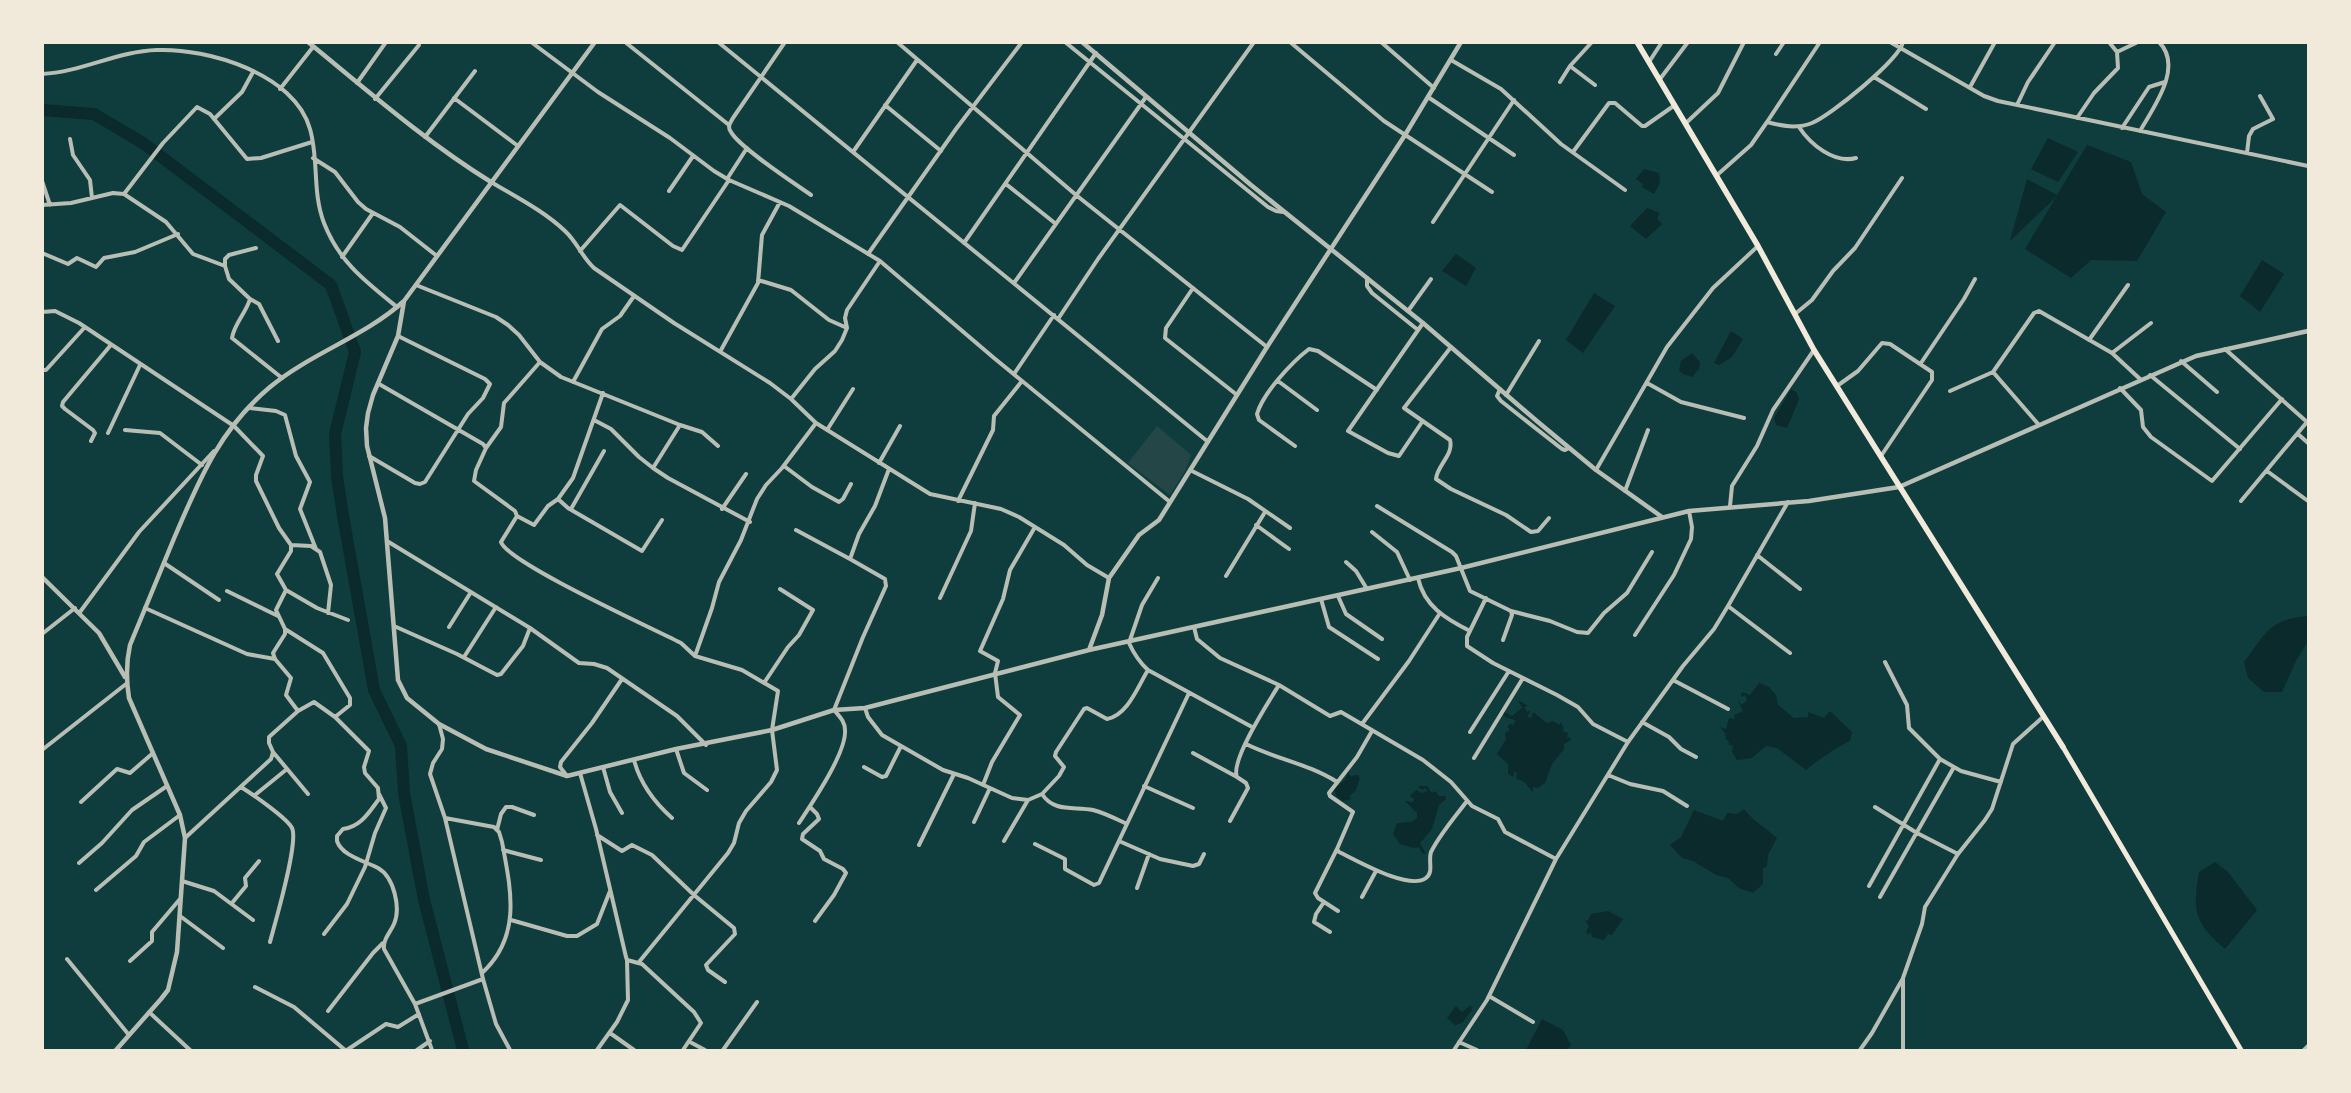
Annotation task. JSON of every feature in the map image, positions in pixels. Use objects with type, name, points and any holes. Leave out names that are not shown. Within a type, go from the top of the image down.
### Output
[{"type":"main road","points":[[1637,42],[1758,246],[1814,350],[2063,747],[2241,1050]]},
{"type":"street","points":[[356,84],[386,42]]},
{"type":"street","points":[[531,42],[572,74],[670,138],[728,179],[780,202],[880,261],[1022,381],[1170,502]]},
{"type":"street","points":[[80,612],[140,532],[215,451],[250,408],[282,378],[305,362],[367,328],[404,301],[595,42]]},
{"type":"street","points":[[625,42],[729,126],[730,131],[747,148],[811,195]]},
{"type":"street","points":[[718,42],[1208,441]]},
{"type":"street","points":[[729,126],[785,42]]},
{"type":"street","points":[[896,42],[1076,195],[1268,347]]},
{"type":"street","points":[[868,254],[940,151],[1022,42]]},
{"type":"street","points":[[1065,42],[1268,208],[1276,212],[1284,212]]},
{"type":"street","points":[[1082,42],[1188,134],[1423,323],[1569,448],[1596,470],[1662,517]]},
{"type":"street","points":[[1058,319],[1254,42]]},
{"type":"street","points":[[1290,42],[1366,107],[1492,192]]},
{"type":"street","points":[[1381,42],[1434,88]]},
{"type":"street","points":[[1089,650],[1102,615],[1108,578],[1139,535],[1160,520],[1237,395],[1405,135],[1462,42]]},
{"type":"street","points":[[1560,82],[1570,66],[1592,42]]},
{"type":"street","points":[[1649,62],[1662,42]]},
{"type":"street","points":[[1660,80],[1688,42]]},
{"type":"street","points":[[1686,123],[1718,93],[1744,42]]},
{"type":"street","points":[[1776,54],[1784,42]]},
{"type":"street","points":[[1716,176],[1752,145],[1820,42]]},
{"type":"street","points":[[1890,42],[1990,98],[2122,128],[2308,166]]},
{"type":"street","points":[[1767,122],[1799,127],[1824,117],[1885,68],[1901,49],[1903,42]]},
{"type":"street","points":[[1970,87],[1995,42]]},
{"type":"street","points":[[2017,105],[2028,82],[2055,42]]},
{"type":"street","points":[[2077,118],[2094,93],[2118,68],[2116,52],[2109,42]]},
{"type":"street","points":[[2116,52],[2138,42]]},
{"type":"street","points":[[2140,131],[2162,93],[2166,82],[2168,59],[2165,50],[2159,42]]},
{"type":"street","points":[[280,88],[310,44],[356,84],[425,137],[491,182],[555,222],[574,240],[580,251],[594,268],[674,323],[721,350],[791,399],[816,423],[930,494],[1001,509],[1035,527],[1064,545],[1087,565],[1108,578]]},
{"type":"street","points":[[375,98],[418,45]]},
{"type":"street","points":[[42,74],[156,50],[199,53],[240,64],[280,88],[305,115],[312,142],[316,198],[324,222],[342,257],[359,277],[397,307]]},
{"type":"street","points":[[964,243],[1096,53]]},
{"type":"street","points":[[853,152],[918,60]]},
{"type":"street","points":[[1451,60],[1484,78],[1514,100],[1545,130],[1625,190]]},
{"type":"street","points":[[1570,66],[1595,85]]},
{"type":"street","points":[[425,137],[475,71]]},
{"type":"street","points":[[214,119],[242,92],[253,72]]},
{"type":"street","points":[[1874,77],[1926,109]]},
{"type":"street","points":[[2122,128],[2149,86],[2166,82]]},
{"type":"street","points":[[2247,153],[2249,136],[2253,129],[2273,119],[2260,96]]},
{"type":"street","points":[[1014,283],[1146,97]]},
{"type":"street","points":[[1428,97],[1514,155]]},
{"type":"street","points":[[454,98],[518,146]]},
{"type":"street","points":[[1433,222],[1514,100]]},
{"type":"street","points":[[1573,152],[1609,103],[1615,103],[1642,126],[1645,126],[1675,104]]},
{"type":"street","points":[[886,105],[940,151]]},
{"type":"street","points":[[124,194],[162,144],[197,107],[202,108],[214,119],[243,156],[252,160],[312,142]]},
{"type":"street","points":[[1799,127],[1809,140],[1833,156],[1842,160],[1856,158]]},
{"type":"street","points":[[70,139],[73,155],[90,180],[92,198]]},
{"type":"street","points":[[580,251],[620,205],[673,246],[682,250],[747,148]]},
{"type":"street","points":[[669,191],[693,156]]},
{"type":"street","points":[[313,158],[335,172],[358,202],[400,228],[437,256]]},
{"type":"street","points":[[1795,314],[1812,300],[1833,271],[1855,248],[1902,178]]},
{"type":"street","points":[[42,181],[50,205]]},
{"type":"street","points":[[1006,184],[1056,224]]},
{"type":"street","points":[[42,206],[71,203],[113,193],[124,194],[166,222],[193,254],[225,266]]},
{"type":"street","points":[[721,350],[758,280],[762,235],[780,202]]},
{"type":"street","points":[[342,257],[373,213]]},
{"type":"street","points":[[42,253],[68,264],[77,258],[96,267],[104,258],[134,252],[178,234]]},
{"type":"street","points":[[1596,470],[1667,347],[1708,294],[1758,246]]},
{"type":"street","points":[[256,248],[229,255],[225,259],[225,266],[229,279],[250,299],[259,304],[278,341]]},
{"type":"street","points":[[791,399],[815,369],[835,351],[847,328],[845,318],[847,310],[880,261]]},
{"type":"street","points":[[1367,278],[1367,286],[1372,293],[1418,330]]},
{"type":"street","points":[[1408,311],[1431,279]]},
{"type":"street","points":[[1921,363],[1964,299],[1975,279]]},
{"type":"street","points":[[758,280],[791,290],[829,320],[847,328]]},
{"type":"street","points":[[416,285],[496,317],[519,335],[540,362],[561,377],[702,432],[718,446]]},
{"type":"street","points":[[2089,340],[2128,285]]},
{"type":"street","points":[[1193,288],[1166,328],[1165,338],[1237,395]]},
{"type":"street","points":[[573,382],[602,329],[620,316],[634,296]]},
{"type":"street","points":[[250,299],[233,332],[232,338],[282,378]]},
{"type":"street","points":[[404,301],[398,336],[368,413],[366,428],[369,456],[385,518],[398,680],[402,690],[418,708],[439,724],[486,749],[567,776],[676,750],[772,730],[834,710],[865,708],[1089,650],[1130,643],[1461,568],[1689,511],[1856,495],[1899,487],[2181,362],[2225,349],[2308,331]]},
{"type":"street","points":[[42,312],[60,313],[85,327],[110,346],[234,426],[263,456],[256,480],[279,528],[291,545],[291,551],[278,574],[286,590],[328,613],[348,620]]},
{"type":"street","points":[[1950,391],[1993,372],[2037,312],[2042,312],[2112,353],[2140,380]]},
{"type":"street","points":[[1014,374],[1054,315]]},
{"type":"street","points":[[1422,422],[1399,456],[1388,453],[1350,433],[1349,427],[1378,390],[1423,323]]},
{"type":"street","points":[[2112,353],[2151,323]]},
{"type":"street","points":[[42,370],[46,370],[85,327]]},
{"type":"street","points":[[369,456],[420,484],[425,482],[468,414],[483,398],[489,387],[488,381],[398,336]]},
{"type":"street","points":[[1506,395],[1538,341]]},
{"type":"street","points":[[1837,386],[1858,371],[1882,343],[1890,344],[1932,372],[1932,380],[1881,456]]},
{"type":"street","points":[[92,441],[95,433],[93,430],[62,406],[63,402],[110,346]]},
{"type":"street","points":[[1451,347],[1405,405],[1406,410],[1444,435],[1451,445],[1436,476],[1439,482],[1506,515],[1531,532],[1538,531],[1549,518]]},
{"type":"street","points":[[1295,446],[1257,417],[1261,404],[1278,381],[1296,360],[1309,349],[1378,390]]},
{"type":"street","points":[[2225,349],[2307,421],[2306,425],[2241,501]]},
{"type":"street","points":[[1730,506],[1732,486],[1758,446],[1773,410],[1814,350]]},
{"type":"street","points":[[540,362],[504,403],[501,426],[486,448],[476,470],[474,481],[512,508],[517,516],[534,525],[548,506],[558,499],[572,478],[603,393]]},
{"type":"street","points":[[2181,362],[2217,392]]},
{"type":"street","points":[[108,433],[140,365]]},
{"type":"street","points":[[1993,372],[2039,425]]},
{"type":"street","points":[[2150,375],[2240,449]]},
{"type":"street","points":[[958,501],[992,435],[994,416],[1022,381]]},
{"type":"street","points":[[1278,381],[1317,410]]},
{"type":"street","points":[[1647,383],[1681,402],[1744,418]]},
{"type":"street","points":[[379,384],[459,430],[486,448]]},
{"type":"street","points":[[2120,388],[2141,410],[2143,427],[2151,437],[2208,480],[2215,480],[2282,399]]},
{"type":"street","points":[[827,430],[853,389]]},
{"type":"street","points":[[1500,389],[1497,396],[1501,400],[1562,449],[1569,448]]},
{"type":"street","points":[[250,408],[276,410],[285,415],[294,451],[310,482],[300,509],[316,549],[320,552],[331,585],[328,613]]},
{"type":"street","points":[[594,420],[611,429],[639,457],[662,475],[722,509],[750,522]]},
{"type":"street","points":[[695,656],[719,582],[750,522],[761,493],[816,423]]},
{"type":"street","points":[[653,468],[680,424]]},
{"type":"street","points":[[879,463],[900,426]]},
{"type":"street","points":[[126,430],[160,433],[202,465]]},
{"type":"street","points":[[1625,491],[1648,430]]},
{"type":"street","points":[[2298,434],[2308,443]]},
{"type":"street","points":[[116,1050],[168,990],[177,952],[185,838],[180,815],[129,698],[125,678],[130,645],[202,474],[215,451]]},
{"type":"street","points":[[571,509],[604,451]]},
{"type":"street","points":[[784,466],[812,487],[839,502],[843,499],[851,484]]},
{"type":"street","points":[[850,559],[859,534],[875,506],[889,469]]},
{"type":"street","points":[[1190,470],[1248,499],[1290,528]]},
{"type":"street","points":[[2267,470],[2308,501]]},
{"type":"street","points":[[722,509],[746,474]]},
{"type":"street","points":[[558,499],[571,509],[642,551],[662,520]]},
{"type":"street","points":[[1454,1050],[1489,996],[1556,859],[1628,742],[1673,680],[1714,629],[1788,502]]},
{"type":"street","points":[[940,598],[971,531],[975,504]]},
{"type":"street","points":[[1377,506],[1452,552],[1470,591],[1511,611],[1550,621],[1577,632],[1588,633],[1604,613],[1627,593],[1652,552]]},
{"type":"street","points":[[1635,635],[1674,575],[1691,539],[1692,527],[1689,511]]},
{"type":"street","points":[[1226,576],[1265,512]]},
{"type":"street","points":[[517,516],[503,538],[502,546],[532,567],[566,586],[682,643],[695,656],[742,670],[778,691],[772,730],[777,770],[770,782],[746,811],[734,844],[728,853],[639,962]]},
{"type":"street","points":[[1256,525],[1289,549]]},
{"type":"street","points":[[983,785],[992,762],[1020,715],[998,696],[995,673],[998,661],[981,654],[981,650],[1003,599],[1010,570],[1035,527]]},
{"type":"street","points":[[796,530],[887,581],[834,710]]},
{"type":"street","points":[[1372,532],[1397,552],[1410,580]]},
{"type":"street","points":[[387,541],[530,628],[579,663],[600,666],[622,679],[677,716],[706,745]]},
{"type":"street","points":[[291,545],[316,549]]},
{"type":"street","points":[[1757,555],[1800,589]]},
{"type":"street","points":[[1346,562],[1356,571],[1367,589]]},
{"type":"street","points":[[164,563],[218,600]]},
{"type":"street","points":[[42,577],[80,612],[99,633],[125,678]]},
{"type":"street","points":[[1158,578],[1142,605],[1130,643],[1138,659],[1148,670],[1252,727]]},
{"type":"street","points":[[1418,578],[1424,594],[1440,613],[1451,622],[1470,631]]},
{"type":"street","points":[[764,683],[788,647],[800,635],[813,610],[780,589]]},
{"type":"street","points":[[286,590],[278,605],[278,616],[285,629],[323,653],[350,698],[350,705],[335,717]]},
{"type":"street","points":[[227,591],[278,616]]},
{"type":"street","points":[[449,627],[471,592]]},
{"type":"street","points":[[1338,596],[1344,611],[1350,617],[1382,639]]},
{"type":"street","points":[[1486,598],[1470,631],[1466,643],[1467,646],[1509,671],[1571,703],[1581,710],[1592,724],[1628,742]]},
{"type":"street","points":[[1321,599],[1329,627],[1378,659]]},
{"type":"street","points":[[1728,606],[1790,653]]},
{"type":"street","points":[[464,657],[496,607]]},
{"type":"street","points":[[42,634],[75,608]]},
{"type":"street","points":[[145,608],[247,654],[275,659]]},
{"type":"street","points":[[1503,640],[1512,615],[1511,611]]},
{"type":"street","points":[[1362,724],[1409,661],[1440,613]]},
{"type":"street","points":[[394,626],[464,657],[497,675],[501,674],[523,646],[530,628]]},
{"type":"street","points":[[1194,627],[1197,639],[1227,663],[1249,670],[1279,685],[1330,716],[1339,711],[1423,760],[1451,782],[1467,801],[1481,811],[1498,819],[1504,832],[1556,859]]},
{"type":"street","points":[[285,629],[283,639],[273,653],[275,659],[291,678],[286,695],[298,711]]},
{"type":"street","points":[[1885,662],[1907,705],[1909,728],[1940,759],[1974,776],[2000,782]]},
{"type":"street","points":[[865,708],[868,717],[882,735],[901,746],[954,774],[1012,798],[1028,800],[1042,794],[1062,772],[1064,767],[1055,756],[1056,752],[1084,710],[1088,708],[1107,719],[1118,715],[1125,708],[1148,670]]},
{"type":"street","points":[[1470,732],[1509,671]]},
{"type":"street","points":[[1474,758],[1524,678]]},
{"type":"street","points":[[567,776],[560,764],[592,723],[622,679]]},
{"type":"street","points":[[1673,680],[1728,709]]},
{"type":"street","points":[[42,750],[126,684]]},
{"type":"street","points":[[1237,777],[1236,768],[1252,727],[1279,685]]},
{"type":"street","points":[[1035,844],[1066,859],[1065,869],[1097,885],[1190,693]]},
{"type":"street","points":[[308,794],[274,752],[269,743],[269,737],[298,711],[314,702],[335,717],[369,751],[364,767],[365,773],[378,788],[379,799],[359,824],[354,828],[343,828],[337,836],[337,841],[340,847],[387,875],[396,901],[394,923],[383,943],[370,956],[328,1011]]},
{"type":"street","points":[[799,822],[810,807],[840,750],[845,729],[844,722],[834,710]]},
{"type":"street","points":[[1860,1050],[1872,1033],[1903,978],[1922,924],[1925,907],[1958,854],[1985,820],[2013,744],[2044,716]]},
{"type":"street","points":[[1642,722],[1669,737],[1681,749],[1696,757]]},
{"type":"street","points":[[439,724],[443,739],[442,749],[433,763],[430,774],[444,818],[483,979],[496,1024],[510,1050]]},
{"type":"street","points":[[1338,911],[1315,894],[1353,812],[1330,796],[1329,793],[1357,757],[1372,731]]},
{"type":"street","points":[[1246,744],[1268,754],[1316,769],[1337,782]]},
{"type":"street","points":[[864,767],[882,777],[886,776],[901,746]]},
{"type":"street","points":[[676,750],[684,773],[707,790]]},
{"type":"street","points":[[185,838],[271,759],[274,752]]},
{"type":"street","points":[[81,802],[117,769],[130,773],[152,753]]},
{"type":"street","points":[[1193,753],[1246,783],[1248,788],[1230,821]]},
{"type":"street","points":[[1869,886],[1940,759]]},
{"type":"street","points":[[634,760],[641,782],[658,806],[672,818]]},
{"type":"street","points":[[603,767],[610,792],[622,813]]},
{"type":"street","points":[[1880,897],[1954,767]]},
{"type":"street","points":[[255,795],[287,769]]},
{"type":"street","points":[[580,773],[598,835],[627,960],[628,1000],[617,1022],[596,1050]]},
{"type":"street","points":[[919,845],[954,774]]},
{"type":"street","points":[[1608,775],[1630,784],[1663,791],[1687,806]]},
{"type":"street","points":[[79,863],[102,843],[132,810],[167,786]]},
{"type":"street","points":[[1144,786],[1193,808]]},
{"type":"street","points":[[241,787],[255,795],[289,823],[294,832],[283,893],[270,942]]},
{"type":"street","points":[[974,822],[990,788]]},
{"type":"street","points":[[324,934],[347,904],[367,863],[375,833],[383,819],[386,808],[379,794]]},
{"type":"street","points":[[1042,794],[1049,802],[1059,807],[1073,810],[1093,810],[1127,824]]},
{"type":"street","points":[[1004,841],[1028,800]]},
{"type":"street","points":[[1337,849],[1376,871],[1409,880],[1425,879],[1430,874],[1430,854],[1467,801]]},
{"type":"street","points":[[482,973],[496,960],[507,935],[512,912],[503,850],[497,830],[501,814],[506,807],[512,807],[534,815]]},
{"type":"street","points":[[810,807],[819,819],[803,834],[802,839],[820,851],[824,859],[843,869],[846,873],[834,895],[815,921]]},
{"type":"street","points":[[1875,807],[1917,833],[1958,854]]},
{"type":"street","points":[[96,890],[136,856],[144,842],[180,815]]},
{"type":"street","points":[[444,818],[489,826],[497,830]]},
{"type":"street","points":[[598,835],[622,851],[632,845],[647,852],[735,931],[729,942],[706,965],[708,970],[725,982]]},
{"type":"street","points":[[1119,841],[1164,860],[1193,866],[1198,864],[1204,854]]},
{"type":"street","points":[[503,850],[540,860]]},
{"type":"street","points":[[1137,888],[1149,854]]},
{"type":"street","points":[[232,903],[246,886],[246,875],[259,861]]},
{"type":"street","points":[[1362,897],[1376,871]]},
{"type":"street","points":[[182,880],[206,887],[232,903],[254,920]]},
{"type":"street","points":[[511,920],[567,936],[577,936],[597,924],[610,891]]},
{"type":"street","points":[[130,961],[152,941],[152,932],[180,900]]},
{"type":"street","points":[[1324,902],[1316,914],[1314,922],[1330,932]]},
{"type":"street","points":[[180,916],[223,948]]},
{"type":"street","points":[[383,943],[389,960],[415,1004],[432,1050]]},
{"type":"street","points":[[67,959],[129,1035]]},
{"type":"street","points":[[627,960],[639,962],[700,1020],[700,1027],[683,1050]]},
{"type":"street","points":[[1903,978],[1903,1050]]},
{"type":"street","points":[[415,1004],[483,979]]},
{"type":"street","points":[[256,987],[294,1007],[346,1050],[386,1024],[398,1027],[419,1014]]},
{"type":"street","points":[[1489,996],[1533,1022]]},
{"type":"street","points":[[723,1050],[757,1002]]},
{"type":"street","points":[[149,1012],[190,1050]]},
{"type":"street","points":[[610,1032],[634,1050]]},
{"type":"street","points":[[417,1050],[430,1041]]},
{"type":"street","points":[[690,1042],[705,1050]]},
{"type":"street","points":[[1459,1042],[1477,1050]]},
{"type":"street","points":[[2304,1050],[2308,1046]]},
{"type":"shaded area","points":[[2048,138],[2078,152],[2058,182],[2031,169]]},
{"type":"shaded area","points":[[2087,145],[2131,162],[2142,194],[2166,212],[2137,261],[2091,260],[2071,278],[2025,249],[2056,197],[2010,241],[2027,179],[2057,195]]},
{"type":"shaded area","points":[[1644,169],[1659,173],[1660,183],[1654,194],[1642,187],[1643,184],[1636,179]]},
{"type":"shaded area","points":[[1647,208],[1660,213],[1657,218],[1662,224],[1646,239],[1630,226]]},
{"type":"shaded area","points":[[1456,254],[1476,268],[1466,286],[1442,271]]},
{"type":"shaded area","points":[[2262,260],[2284,274],[2260,312],[2240,296]]},
{"type":"shaded area","points":[[1594,293],[1615,306],[1583,353],[1566,340]]},
{"type":"shaded area","points":[[1731,331],[1743,339],[1732,357],[1719,365],[1714,363]]},
{"type":"shaded area","points":[[1692,353],[1700,362],[1699,369],[1692,377],[1683,374],[1679,370],[1681,361]]},
{"type":"shaded area","points":[[1791,389],[1797,393],[1799,399],[1787,428],[1776,425],[1774,418]]},
{"type":"shaded area","points":[[1157,426],[1191,455],[1186,469],[1170,495],[1128,463]]},
{"type":"shaded area","points":[[2307,616],[2308,641],[2296,661],[2282,692],[2264,692],[2248,678],[2244,662],[2269,630],[2284,621]]},
{"type":"shaded area","points":[[1759,683],[1769,687],[1776,695],[1778,705],[1794,718],[1808,717],[1808,712],[1824,718],[1830,711],[1852,732],[1850,741],[1827,754],[1806,770],[1777,748],[1766,746],[1752,758],[1737,760],[1732,752],[1733,746],[1727,744],[1730,743],[1720,727],[1726,729],[1729,718],[1735,719],[1734,715],[1743,711],[1738,701],[1742,705],[1747,700],[1745,695],[1742,697],[1742,692],[1750,695]]},
{"type":"shaded area","points":[[1518,700],[1528,706],[1524,707],[1527,712],[1531,710],[1527,717],[1531,718],[1533,712],[1547,723],[1553,721],[1559,725],[1561,722],[1564,729],[1562,731],[1568,733],[1567,738],[1570,737],[1571,740],[1564,744],[1564,749],[1552,764],[1545,783],[1538,788],[1533,787],[1533,792],[1523,781],[1516,779],[1517,773],[1514,772],[1514,777],[1508,774],[1508,764],[1497,754],[1506,739],[1505,733],[1510,730],[1507,727],[1510,724],[1514,725],[1515,720],[1505,717],[1501,710],[1512,716],[1522,708]]},
{"type":"shaded area","points":[[1348,772],[1350,776],[1357,775],[1360,778],[1356,790],[1349,797],[1352,799],[1343,801],[1337,797],[1334,789],[1346,779]]},
{"type":"shaded area","points":[[1418,786],[1427,786],[1432,793],[1435,791],[1439,796],[1446,796],[1446,799],[1439,805],[1432,829],[1420,843],[1426,854],[1422,853],[1419,847],[1414,848],[1400,844],[1393,834],[1397,823],[1411,822],[1417,818],[1417,813],[1405,801],[1413,802],[1414,799],[1410,796],[1416,790],[1422,793],[1427,791],[1426,788],[1422,790]]},
{"type":"shaded area","points":[[1744,809],[1755,821],[1777,838],[1768,855],[1767,866],[1763,869],[1763,884],[1753,893],[1739,888],[1728,878],[1716,875],[1693,861],[1682,858],[1670,845],[1681,837],[1694,810],[1723,821],[1727,813],[1737,814]]},
{"type":"shaded area","points":[[2215,862],[2228,872],[2257,910],[2225,949],[2207,931],[2198,915],[2196,907],[2199,872]]},
{"type":"shaded area","points":[[1608,911],[1623,919],[1612,935],[1608,934],[1604,940],[1592,937],[1591,932],[1588,935],[1586,931],[1589,927],[1585,920],[1588,921],[1591,914]]},
{"type":"shaded area","points":[[1471,1005],[1472,1010],[1462,1023],[1455,1025],[1447,1018],[1456,1006],[1462,1012]]},
{"type":"shaded area","points":[[1542,1019],[1563,1030],[1571,1045],[1567,1050],[1526,1050]]},
{"type":"waterway","points":[[42,110],[94,114],[143,143],[331,285],[355,352],[335,434],[337,476],[343,516],[374,690],[401,746],[404,793],[424,900],[463,1050]]}]
